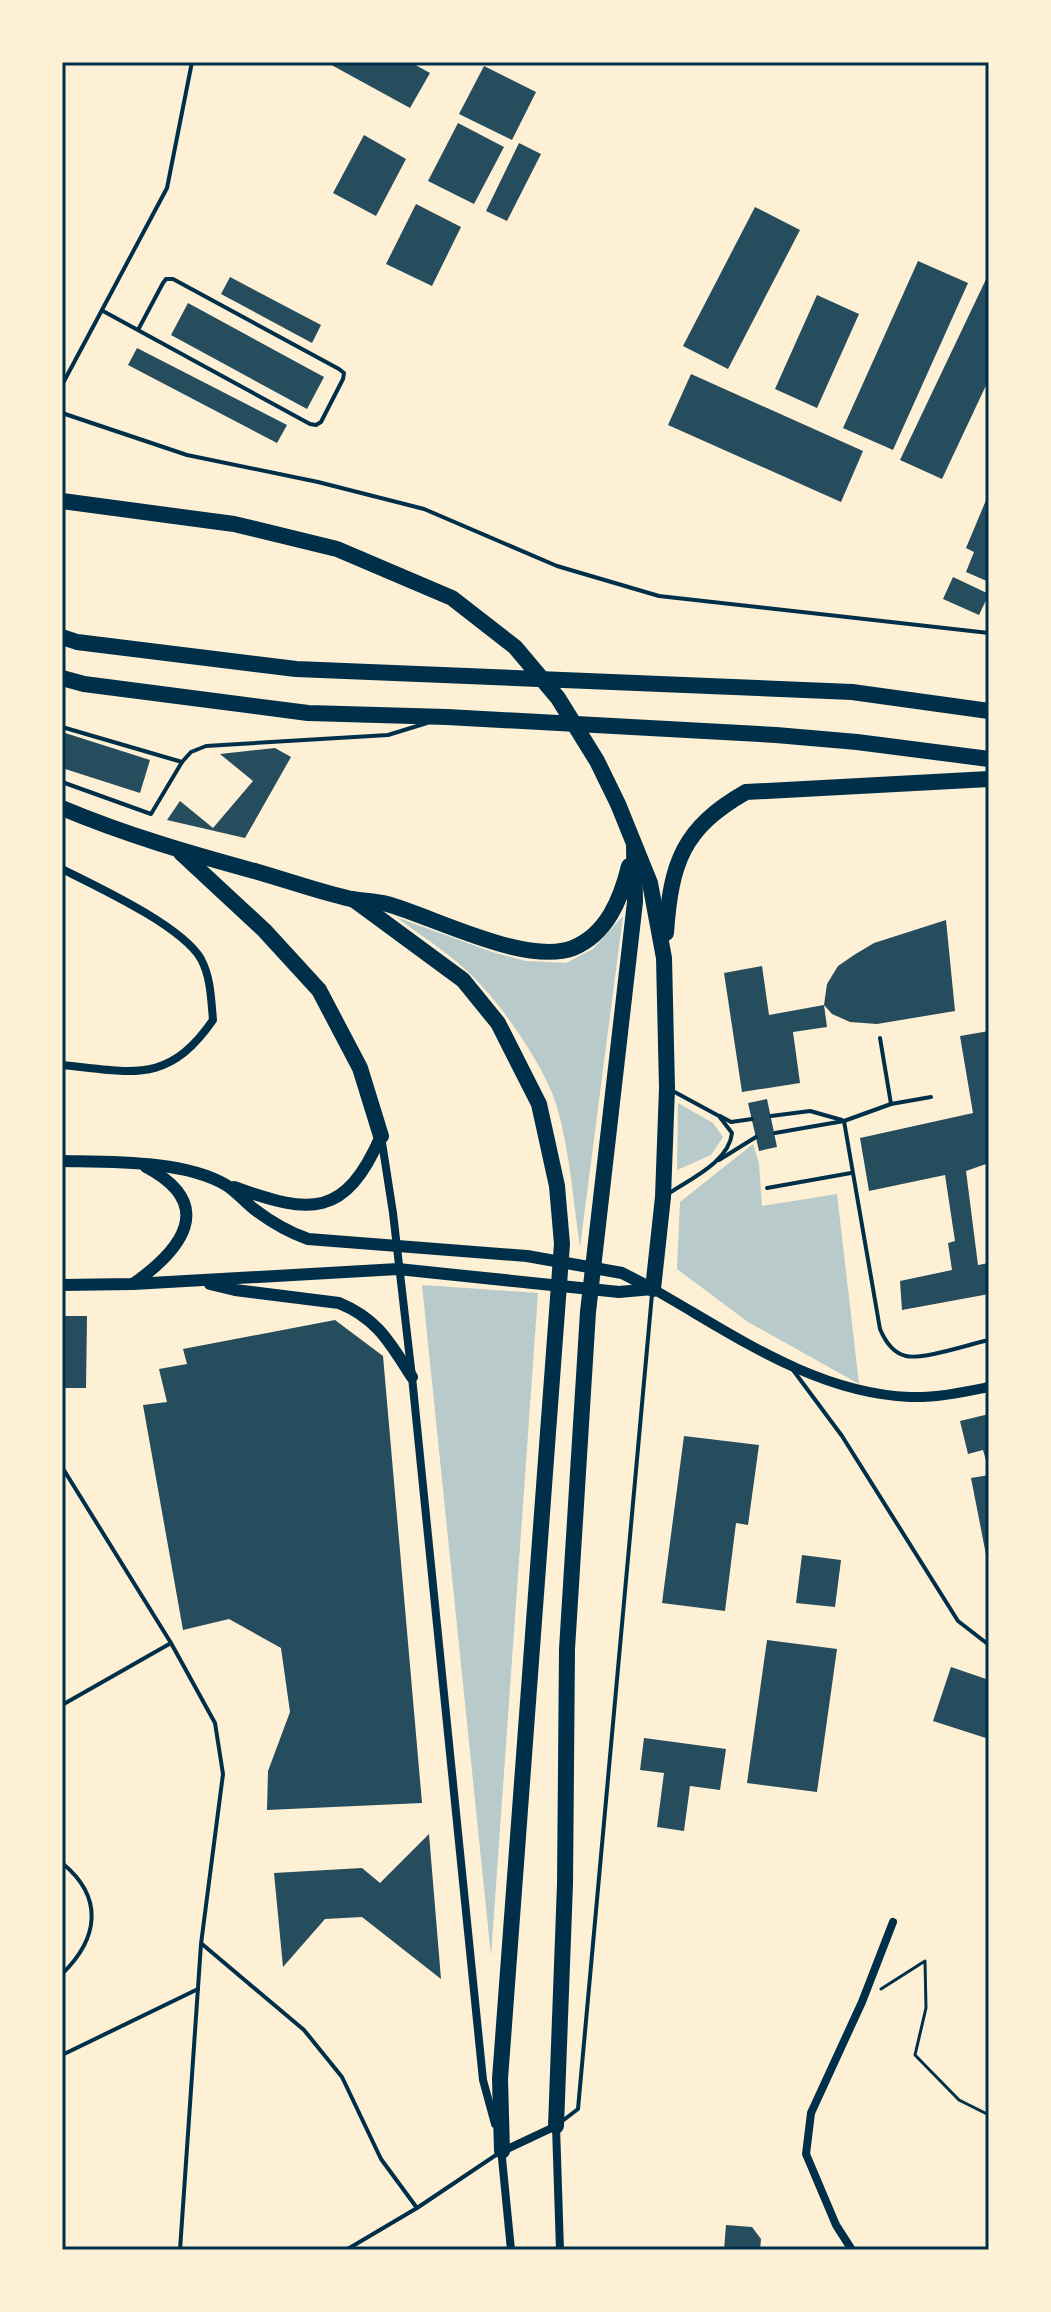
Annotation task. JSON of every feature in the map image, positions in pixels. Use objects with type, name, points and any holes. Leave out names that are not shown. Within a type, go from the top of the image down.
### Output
[{"type":"highway","points":[[62,501],[234,524],[337,549],[452,598],[515,647],[558,698],[597,761],[650,883],[664,958]]},
{"type":"highway","points":[[62,637],[77,642],[296,669],[852,692],[989,711]]},
{"type":"highway","points":[[62,678],[84,684],[308,713],[447,717],[844,741],[989,759]]},
{"type":"highway","points":[[653,1289],[663,1197],[667,1088],[664,958],[668,907],[677,863],[695,830],[717,809],[746,792],[989,779]]},
{"type":"highway","points":[[62,808],[177,850],[353,899],[385,903],[467,934],[542,952],[573,947],[594,935],[609,919],[620,899],[634,845]]},
{"type":"highway","points":[[556,2126],[565,1884],[569,1619],[588,1312],[635,902],[634,845]]},
{"type":"highway","points":[[177,850],[264,930],[319,990],[360,1068],[381,1136]]},
{"type":"highway","points":[[353,899],[463,980],[498,1023],[539,1104],[557,1186],[562,1244],[500,2079],[502,2151]]},
{"type":"main road","points":[[62,1161],[138,1163],[174,1168],[272,1201],[301,1206],[338,1198],[349,1189],[370,1160],[381,1136]]},
{"type":"main road","points":[[133,1284],[170,1254],[187,1226],[185,1211],[172,1185],[138,1163]]},
{"type":"main road","points":[[226,1185],[254,1209],[296,1235],[324,1242],[527,1256],[622,1273],[653,1289]]},
{"type":"main road","points":[[62,1285],[199,1281],[398,1269],[619,1292],[653,1289]]},
{"type":"main road","points":[[199,1281],[235,1290],[339,1303],[352,1308],[365,1315],[385,1335],[412,1377]]},
{"type":"street","points":[[62,869],[164,925],[190,945],[207,976],[213,1020],[198,1041],[173,1062],[140,1072],[62,1065]]},
{"type":"street","points":[[381,1136],[412,1377],[483,2080],[502,2151],[511,2250]]},
{"type":"street","points":[[653,1289],[792,1368],[857,1391],[912,1397],[989,1387]]},
{"type":"street","points":[[852,2250],[836,2225],[806,2154],[811,2113],[862,2002],[893,1922]]},
{"type":"street","points":[[502,2151],[556,2126],[560,2250]]},
{"type":"lane","points":[[62,385],[167,188],[192,62]]},
{"type":"lane","points":[[103,311],[310,424],[321,422],[343,379],[344,373],[339,369],[173,279],[166,279],[163,283],[138,330]]},
{"type":"lane","points":[[62,413],[187,455],[318,482],[424,509],[557,566],[659,596],[989,633]]},
{"type":"lane","points":[[62,782],[151,814],[182,762],[191,752],[206,746],[388,735],[447,717]]},
{"type":"lane","points":[[62,727],[182,762]]},
{"type":"lane","points":[[880,1038],[891,1104]]},
{"type":"lane","points":[[667,1088],[731,1122],[752,1119]]},
{"type":"lane","points":[[775,1133],[844,1121],[891,1104],[931,1097]]},
{"type":"lane","points":[[771,1116],[810,1111],[844,1121]]},
{"type":"lane","points":[[717,1161],[732,1133],[719,1116]]},
{"type":"lane","points":[[844,1121],[851,1173],[884,1339],[892,1349],[905,1356],[920,1356],[989,1340]]},
{"type":"lane","points":[[663,1197],[756,1137]]},
{"type":"lane","points":[[767,1188],[851,1173]]},
{"type":"lane","points":[[556,2126],[578,2109],[653,1289]]},
{"type":"lane","points":[[792,1368],[842,1436],[958,1621],[989,1645]]},
{"type":"lane","points":[[62,1467],[171,1643],[215,1723],[223,1774],[201,1944],[180,2250]]},
{"type":"lane","points":[[62,1705],[171,1643]]},
{"type":"lane","points":[[62,1863],[84,1885],[92,1902],[93,1923],[76,1960],[62,1974]]},
{"type":"lane","points":[[201,1944],[304,2030],[342,2077],[381,2159],[417,2208]]},
{"type":"lane","points":[[62,2055],[198,1989]]},
{"type":"lane","points":[[346,2250],[417,2208],[502,2151]]},
{"type":"path","points":[[862,2002],[925,1961],[926,2008],[915,2055],[959,2100],[989,2115]]},
{"type":"shaded area","points":[[623,916],[580,1247],[561,1124],[542,1072],[518,1033],[477,981],[449,955],[396,917],[492,952],[526,961],[566,963],[593,949]]},
{"type":"shaded area","points":[[678,1103],[713,1123],[723,1137],[711,1155],[677,1170]]},
{"type":"shaded area","points":[[753,1144],[759,1163],[762,1206],[837,1194],[859,1384],[748,1322],[677,1269],[680,1202]]},
{"type":"shaded area","points":[[422,1285],[538,1293],[491,1956]]},
{"type":"building","points":[[326,62],[410,62],[430,73],[410,108]]},
{"type":"building","points":[[484,66],[536,92],[512,140],[459,114]]},
{"type":"building","points":[[458,123],[504,147],[474,204],[428,181]]},
{"type":"building","points":[[364,135],[406,159],[376,216],[333,193]]},
{"type":"building","points":[[519,143],[541,154],[507,221],[486,211]]},
{"type":"building","points":[[416,204],[461,227],[432,286],[386,264]]},
{"type":"building","points":[[755,207],[800,230],[728,369],[683,346]]},
{"type":"building","points":[[918,261],[968,283],[893,450],[843,428]]},
{"type":"building","points":[[989,273],[989,379],[942,479],[900,460]]},
{"type":"building","points":[[230,277],[321,325],[312,343],[221,294]]},
{"type":"building","points":[[817,295],[859,314],[817,408],[775,389]]},
{"type":"building","points":[[188,303],[324,377],[307,409],[171,335]]},
{"type":"building","points":[[137,348],[287,425],[277,443],[128,365]]},
{"type":"building","points":[[691,374],[863,451],[841,502],[668,425]]},
{"type":"building","points":[[989,493],[989,582],[966,572],[974,552],[966,548]]},
{"type":"building","points":[[953,577],[989,594],[979,615],[943,599]]},
{"type":"building","points":[[62,732],[150,760],[140,793],[62,768]]},
{"type":"building","points":[[275,748],[291,757],[245,838],[167,820],[180,801],[213,828],[253,781],[220,754]]},
{"type":"building","points":[[946,920],[955,1011],[877,1024],[850,1022],[832,1014],[824,1005],[827,984],[838,966],[874,943]]},
{"type":"building","points":[[762,966],[769,1015],[824,1005],[827,1027],[793,1032],[800,1083],[742,1092],[724,973]]},
{"type":"building","points":[[989,1031],[989,1163],[966,1171],[978,1265],[989,1263],[989,1294],[902,1310],[900,1281],[952,1270],[948,1243],[955,1241],[945,1175],[869,1191],[860,1138],[973,1113],[960,1036]]},
{"type":"building","points":[[767,1099],[777,1147],[759,1151],[748,1103]]},
{"type":"building","points":[[62,1316],[87,1316],[86,1388],[62,1388]]},
{"type":"building","points":[[335,1320],[383,1356],[422,1803],[267,1810],[268,1771],[290,1712],[281,1648],[229,1619],[183,1630],[143,1405],[167,1402],[159,1369],[187,1364],[183,1349]]},
{"type":"building","points":[[989,1414],[988,1468],[983,1450],[968,1454],[960,1421]]},
{"type":"building","points":[[684,1436],[759,1445],[748,1525],[736,1523],[725,1611],[662,1603]]},
{"type":"building","points":[[989,1475],[989,1565],[988,1565],[971,1478]]},
{"type":"building","points":[[802,1555],[841,1560],[835,1607],[796,1603]]},
{"type":"building","points":[[767,1640],[837,1649],[817,1792],[747,1783]]},
{"type":"building","points":[[951,1667],[989,1680],[989,1739],[933,1721]]},
{"type":"building","points":[[644,1738],[726,1749],[720,1790],[690,1786],[684,1831],[657,1827],[664,1773],[640,1770]]},
{"type":"building","points":[[429,1834],[441,1979],[362,1917],[325,1919],[283,1967],[274,1873],[362,1868],[380,1883]]},
{"type":"building","points":[[726,2225],[752,2227],[761,2239],[760,2250],[724,2250]]}]
